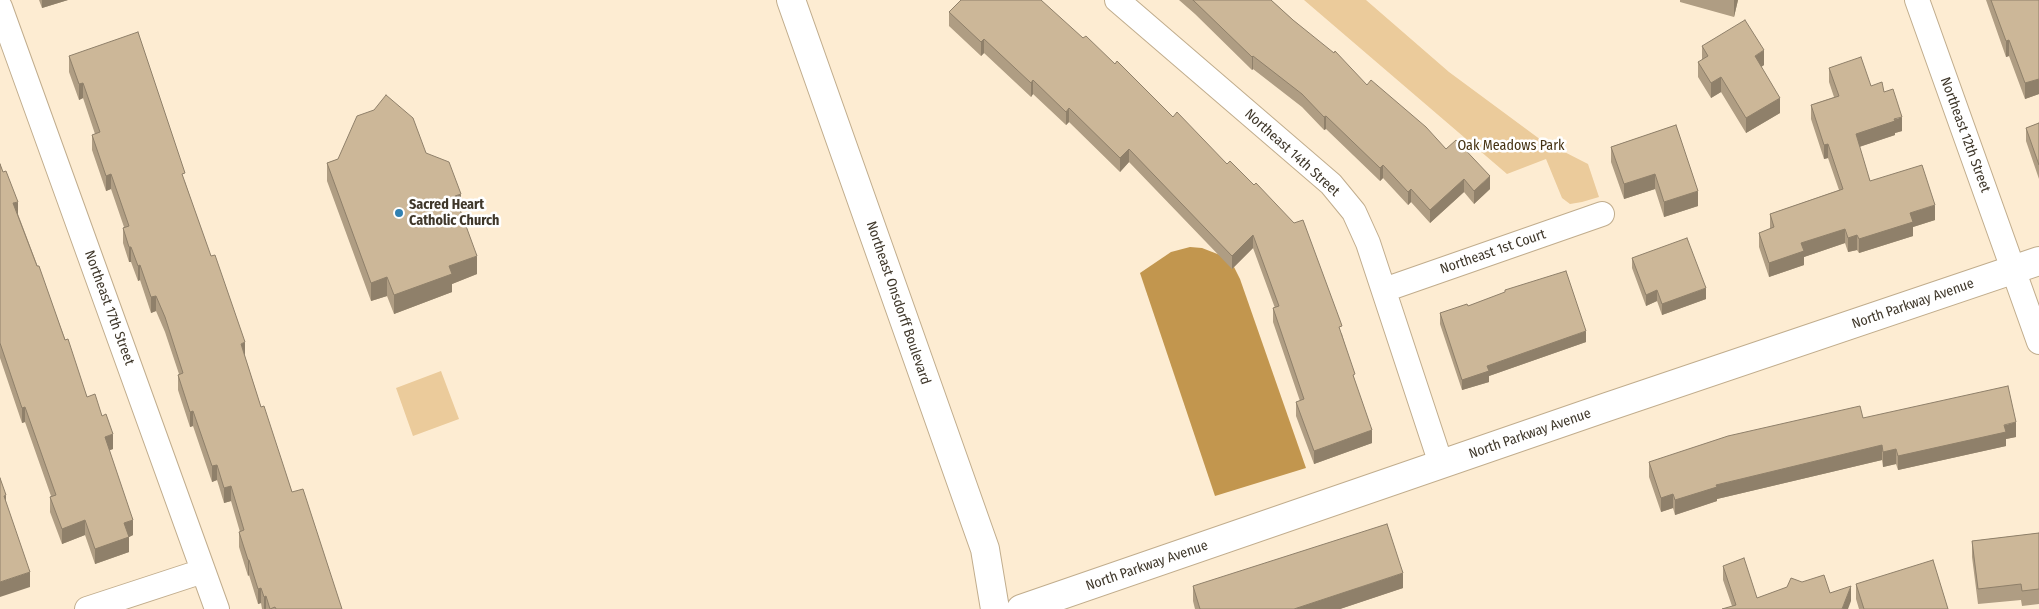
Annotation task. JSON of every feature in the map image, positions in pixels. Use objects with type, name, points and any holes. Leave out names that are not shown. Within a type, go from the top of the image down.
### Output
[{"type":"street","name":"Northeast Onsdorff Boulevard","points":[[791,0],[985,549],[995,609]]},
{"type":"street","name":"Northeast 14th Street","points":[[1117,0],[1331,184],[1354,212],[1368,243],[1442,464]]},
{"type":"street","name":"Northeast 12th Street","points":[[1917,0],[2039,342]]},
{"type":"street","name":"Northeast 17th Street","points":[[0,7],[9,60],[217,609]]},
{"type":"street","name":"Northeast 1st Court","points":[[1384,290],[1602,214]]},
{"type":"street","name":"North Parkway Avenue","points":[[1021,609],[2039,261]]},
{"type":"street","points":[[87,609],[203,571]]},
{"type":"green space","name":"Oak Meadows Park","points":[[1304,0],[1366,0],[1449,72],[1541,140],[1588,164],[1599,197],[1570,204],[1562,198],[1546,159],[1507,174]]},
{"type":"green space","points":[[441,371],[459,419],[413,436],[396,388]]},
{"type":"shaded area","points":[[1190,247],[1202,248],[1220,255],[1234,267],[1240,279],[1306,468],[1215,496],[1140,273],[1171,252]]},
{"type":"building","points":[[961,0],[1041,0],[1083,38],[1086,36],[1115,64],[1117,61],[1173,117],[1177,112],[1227,164],[1230,161],[1254,185],[1256,183],[1294,223],[1303,220],[1342,326],[1339,327],[1372,430],[1314,451],[1296,402],[1304,399],[1273,308],[1279,306],[1253,235],[1232,256],[1129,149],[1120,158],[1069,108],[1066,112],[1033,80],[1031,83],[984,39],[981,42],[949,12]]},
{"type":"building","points":[[1193,0],[1271,0],[1334,53],[1335,51],[1367,85],[1371,80],[1426,127],[1446,149],[1456,140],[1490,176],[1474,191],[1464,179],[1430,210],[1411,189],[1408,192],[1383,165],[1380,168],[1326,116],[1324,117],[1302,94],[1252,57]]},
{"type":"building","points":[[1991,0],[2039,0],[2039,79],[2025,83],[2009,40],[2006,41]]},
{"type":"building","points":[[1745,20],[1764,50],[1755,56],[1780,98],[1746,118],[1721,77],[1711,83],[1698,62],[1708,56],[1702,46]]},
{"type":"building","points":[[138,32],[185,173],[182,174],[211,256],[215,255],[245,342],[241,344],[261,407],[264,406],[292,492],[303,489],[342,609],[276,609],[275,607],[270,609],[266,596],[264,597],[261,588],[258,589],[239,532],[244,530],[231,486],[224,488],[217,465],[212,466],[193,411],[190,412],[178,375],[183,373],[165,317],[156,296],[151,297],[140,265],[138,266],[131,247],[129,247],[123,228],[129,226],[111,174],[106,176],[92,135],[100,132],[83,83],[79,84],[69,56]]},
{"type":"building","points":[[1861,57],[1871,86],[1882,82],[1884,92],[1893,89],[1902,117],[1856,134],[1870,181],[1922,165],[1935,205],[1910,213],[1913,222],[1859,239],[1857,235],[1848,238],[1845,229],[1801,243],[1804,251],[1769,263],[1759,233],[1774,227],[1770,214],[1843,189],[1828,144],[1824,145],[1811,105],[1839,96],[1829,68]]},
{"type":"building","name":"Sacred Heart Catholic Church","points":[[386,95],[413,118],[426,153],[449,162],[461,194],[455,196],[477,256],[449,266],[452,274],[394,295],[387,277],[371,283],[327,163],[338,159],[357,116],[374,110]]},
{"type":"building","points":[[2039,123],[2039,165],[2026,128]]},
{"type":"building","points":[[1676,125],[1698,191],[1664,202],[1655,174],[1624,184],[1611,147]]},
{"type":"building","points":[[0,164],[3,172],[6,171],[18,202],[13,203],[37,266],[39,266],[65,340],[68,339],[87,397],[95,394],[102,416],[106,414],[113,434],[105,437],[133,520],[124,523],[129,537],[95,549],[85,520],[62,529],[50,497],[56,495],[25,407],[22,408],[0,343]]},
{"type":"building","points":[[1687,238],[1706,288],[1662,304],[1657,290],[1646,295],[1632,258]]},
{"type":"building","points":[[1566,271],[1586,331],[1487,366],[1489,371],[1462,380],[1440,313],[1467,304],[1468,306],[1505,292],[1505,290]]},
{"type":"building","points":[[2008,386],[2016,422],[2004,425],[2006,432],[1898,456],[1896,449],[1883,452],[1882,445],[1716,485],[1717,487],[1675,500],[1673,494],[1661,498],[1649,462],[1728,436],[1860,406],[1863,418]]},
{"type":"building","points":[[0,478],[6,495],[4,496],[30,572],[0,582]]},
{"type":"building","points":[[1387,524],[1403,573],[1294,609],[1200,609],[1193,586]]},
{"type":"building","points":[[2039,533],[2039,589],[2022,591],[2021,584],[1978,589],[1972,541]]},
{"type":"building","points":[[1744,558],[1757,598],[1787,587],[1791,578],[1802,582],[1824,575],[1830,593],[1851,586],[1842,609],[1722,609],[1736,605],[1723,566]]},
{"type":"building","points":[[1933,560],[1948,609],[1864,609],[1856,584]]},
{"type":"place","name":"Sacred Heart Catholic Church","points":[[399,213]]}]
